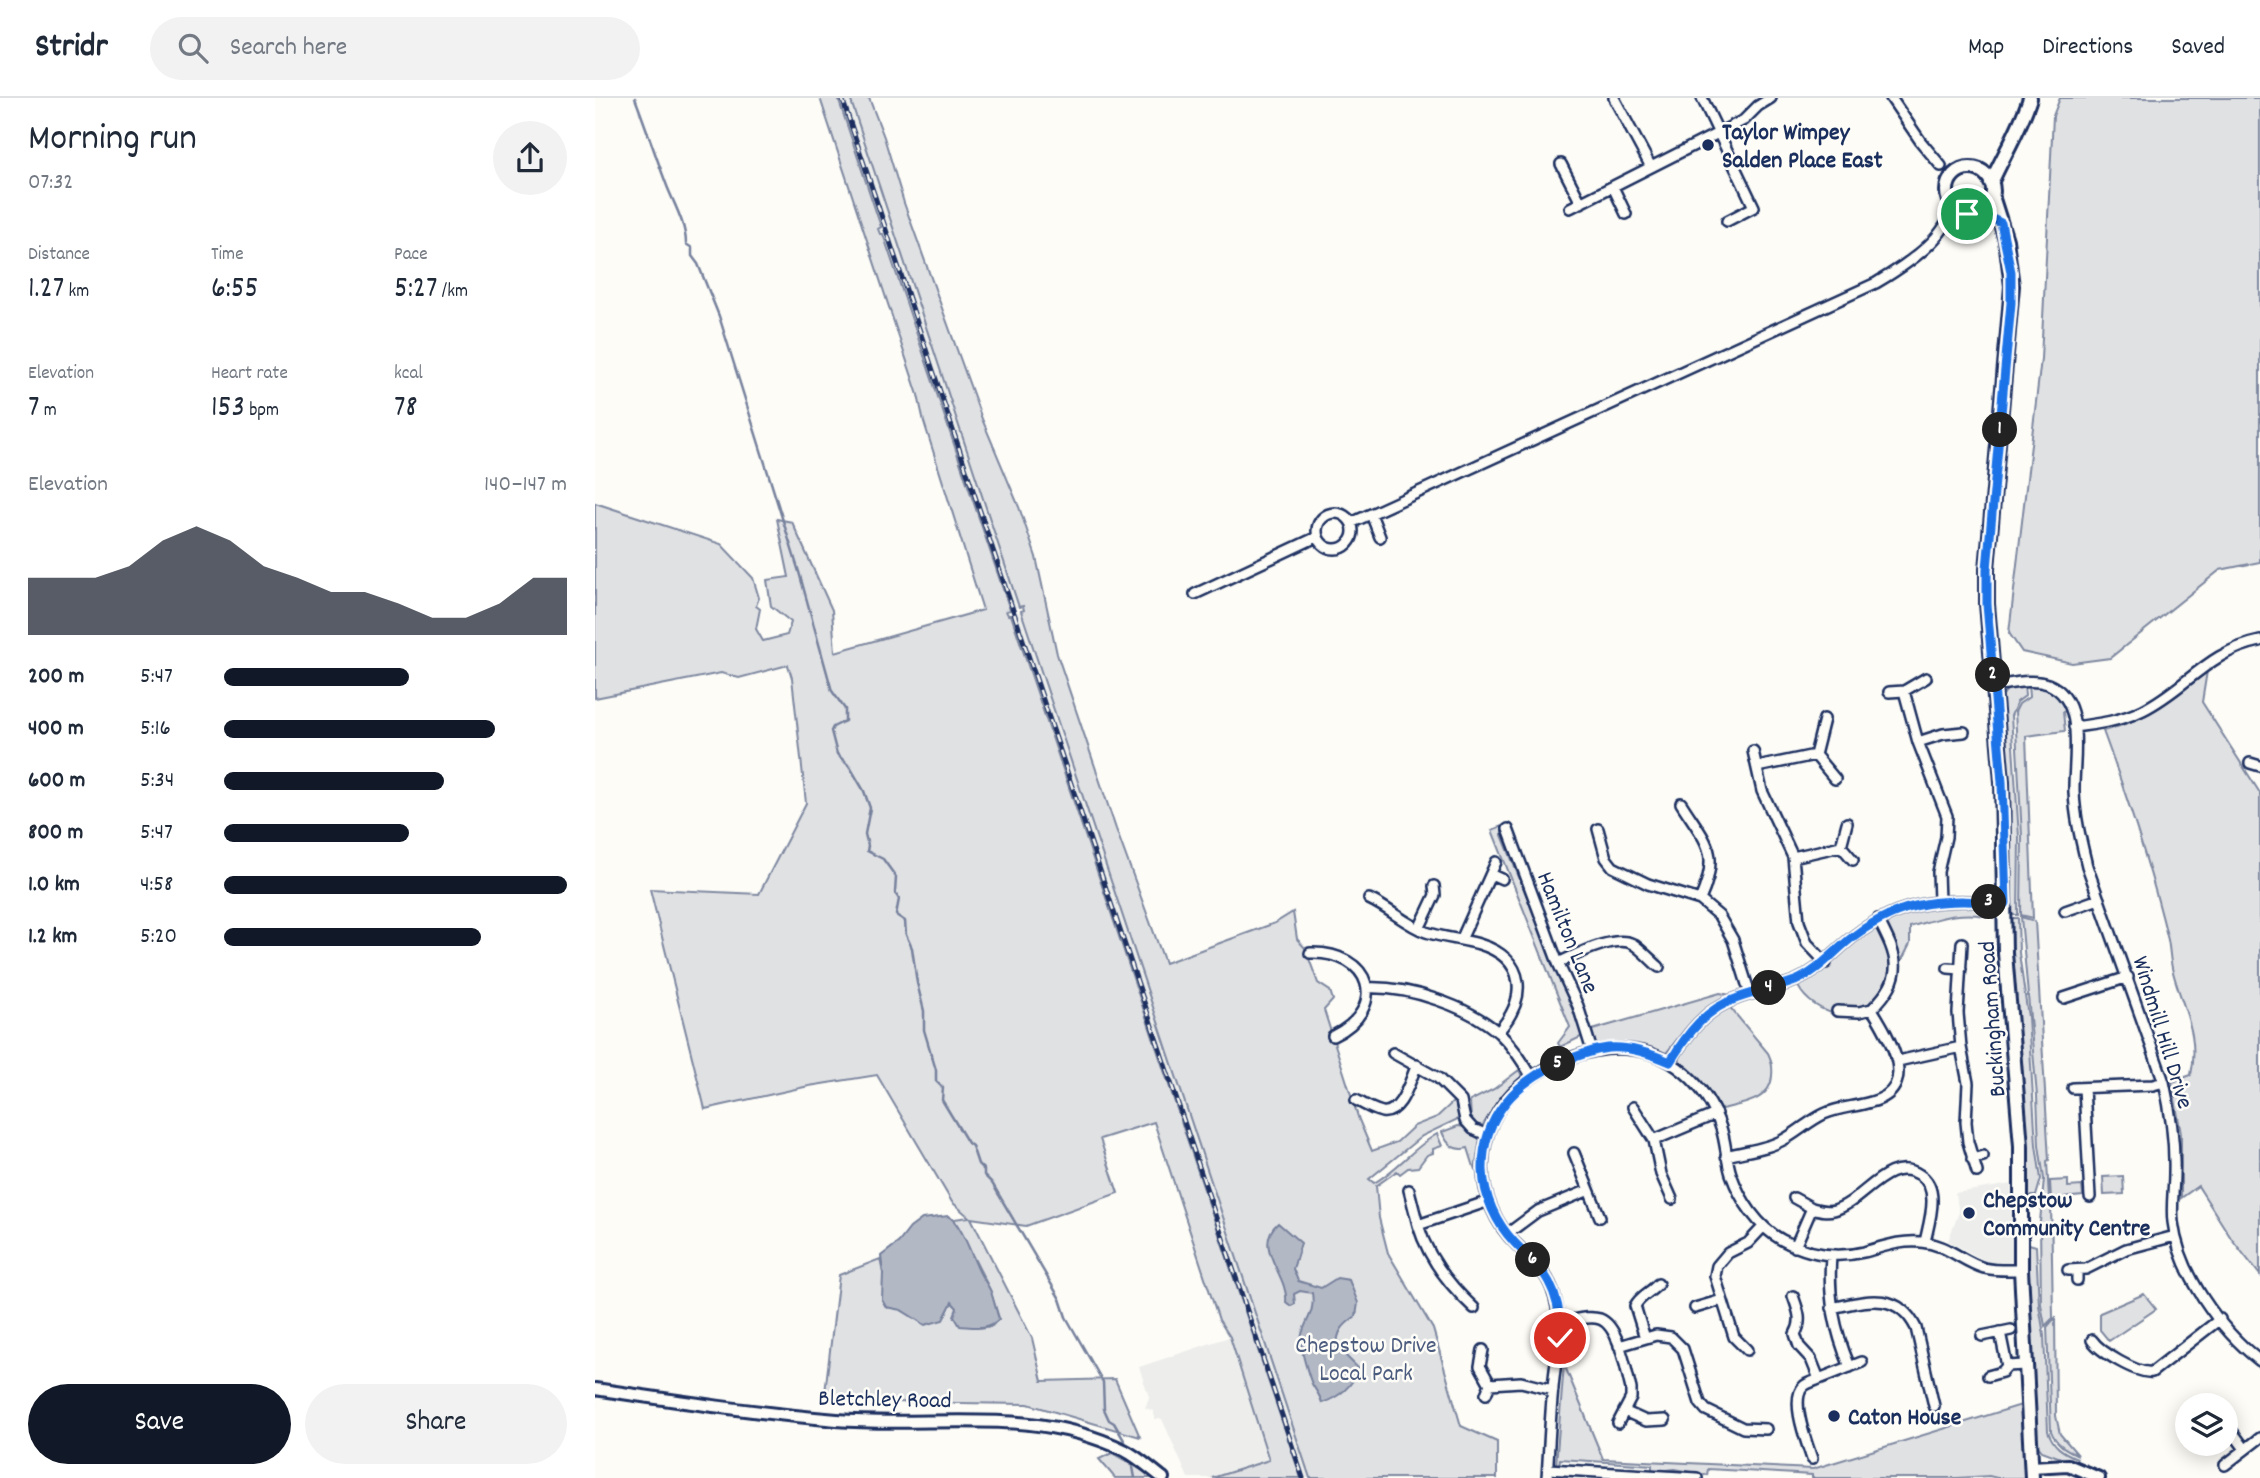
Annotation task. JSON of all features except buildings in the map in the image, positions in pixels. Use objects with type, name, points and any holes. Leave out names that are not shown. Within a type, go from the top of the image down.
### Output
[{"type":"main road","points":[[1978,212],[1987,206],[2002,157],[2020,128],[2030,98]]},
{"type":"main road","points":[[2001,223],[1978,212],[1962,213],[1949,202],[1947,186],[1952,176],[1961,170],[1975,169],[2002,157]]},
{"type":"main road","points":[[1975,169],[1986,176],[1991,190]]},
{"type":"main road","name":"Buckingham Road","points":[[1991,190],[2010,258],[2012,286],[1987,569],[1987,604],[2002,782],[2005,953],[2021,1146],[2020,1256],[2031,1472]]},
{"type":"street","points":[[1702,98],[1753,207],[1727,221]]},
{"type":"street","points":[[1570,208],[1744,120],[1771,98]]},
{"type":"street","points":[[1891,98],[1920,142],[1941,166]]},
{"type":"street","points":[[1616,99],[1651,167]]},
{"type":"street","points":[[1561,164],[1581,202]]},
{"type":"street","points":[[1613,187],[1626,214]]},
{"type":"street","points":[[1948,219],[1949,202]]},
{"type":"street","points":[[1352,523],[1876,283],[1918,254],[1933,240],[1948,219],[1962,213]]},
{"type":"street","points":[[1337,512],[1352,523],[1350,540],[1342,548],[1325,546],[1317,537],[1317,525],[1325,515],[1337,512]]},
{"type":"street","points":[[1370,514],[1380,537]]},
{"type":"street","points":[[1195,594],[1317,537]]},
{"type":"street","points":[[2074,727],[2115,721],[2144,710],[2221,654],[2241,645],[2260,641]]},
{"type":"street","points":[[1889,692],[1904,691],[1926,678]]},
{"type":"street","name":"Windmill Hill Drive","points":[[1994,686],[2026,682],[2049,685],[2067,700],[2072,711],[2078,831],[2087,866],[2164,1082],[2172,1116],[2172,1219],[2175,1236],[2184,1267],[2198,1291],[2260,1361]]},
{"type":"street","points":[[1904,691],[1918,742],[1947,816],[1946,837],[1938,872],[1939,901]]},
{"type":"street","points":[[1815,755],[1825,719]]},
{"type":"street","points":[[1918,742],[1943,734],[1964,732]]},
{"type":"street","points":[[1753,751],[1762,791],[1794,857],[1799,922],[1807,943],[1826,963]]},
{"type":"street","points":[[1757,767],[1815,755]]},
{"type":"street","points":[[1815,755],[1835,779]]},
{"type":"street","points":[[1681,803],[1705,841],[1711,858],[1710,876],[1700,900]]},
{"type":"street","points":[[1841,846],[1847,823]]},
{"type":"street","name":"Hamilton Lane","points":[[1508,829],[1558,962],[1578,1006],[1592,1051]]},
{"type":"street","points":[[1598,829],[1607,858],[1613,867],[1648,884],[1700,900],[1719,916],[1733,940],[1750,994]]},
{"type":"street","points":[[1794,857],[1841,846]]},
{"type":"street","points":[[1841,846],[1853,860]]},
{"type":"street","points":[[1461,940],[1496,862]]},
{"type":"street","points":[[1491,874],[1502,879]]},
{"type":"street","points":[[1419,929],[1434,895],[1434,886]]},
{"type":"street","points":[[1370,899],[1419,929],[1481,945],[1507,960],[1516,972],[1519,998],[1515,1009],[1498,1032]]},
{"type":"street","points":[[2065,911],[2099,899]]},
{"type":"street","points":[[1670,1062],[1693,1027],[1719,1006],[1795,981],[1826,963],[1851,938],[1878,919],[1906,907],[1939,901],[2006,903]]},
{"type":"street","points":[[1385,920],[1390,909]]},
{"type":"street","points":[[1837,1011],[1859,1012],[1872,1009],[1887,993],[1896,976],[1889,940],[1878,919]]},
{"type":"street","points":[[1558,962],[1622,940],[1633,944],[1659,967]]},
{"type":"street","points":[[1962,943],[1958,1013],[1968,1083],[1966,1122],[1977,1172]]},
{"type":"street","points":[[1341,956],[1345,947]]},
{"type":"street","points":[[1310,953],[1332,953],[1341,956],[1353,964],[1367,988],[1366,1003],[1353,1032],[1333,1036]]},
{"type":"street","points":[[1948,968],[1961,969]]},
{"type":"street","points":[[2064,998],[2128,977]]},
{"type":"street","points":[[1367,988],[1394,989],[1445,1003],[1473,1016],[1498,1032],[1516,1051],[1532,1077]]},
{"type":"street","points":[[1726,1156],[1772,1145],[1828,1112],[1872,1102],[1884,1097],[1893,1088],[1898,1074],[1898,1061],[1888,1035],[1872,1009]]},
{"type":"street","points":[[1898,1061],[1961,1047]]},
{"type":"street","points":[[1697,1478],[1547,1474],[1560,1322],[1548,1280],[1497,1219],[1489,1201],[1483,1168],[1487,1135],[1504,1102],[1532,1077],[1592,1051],[1610,1048],[1633,1049],[1653,1054],[1670,1062],[1699,1086],[1716,1114],[1731,1175],[1743,1199],[1763,1227],[1795,1247],[1831,1256],[1851,1255],[1894,1243],[1925,1242],[1956,1253],[1985,1268],[2021,1270]]},
{"type":"street","points":[[1393,1053],[1438,1078],[1461,1101],[1465,1119],[1473,1129],[1487,1135]]},
{"type":"street","points":[[1356,1100],[1381,1112],[1391,1111],[1398,1105],[1417,1065]]},
{"type":"street","points":[[2073,1088],[2153,1085],[2164,1082]]},
{"type":"street","points":[[2084,1088],[2093,1190]]},
{"type":"street","points":[[1633,1107],[1654,1140],[1661,1174],[1672,1199]]},
{"type":"street","points":[[1654,1140],[1716,1114]]},
{"type":"street","points":[[1574,1153],[1599,1217]]},
{"type":"street","points":[[1972,1159],[1983,1156]]},
{"type":"street","points":[[1794,1198],[1812,1208],[1833,1210],[1843,1206],[1886,1175],[1894,1171],[1911,1171],[1925,1179],[1932,1195],[1925,1242]]},
{"type":"street","points":[[1409,1190],[1427,1250],[1447,1280],[1474,1308]]},
{"type":"street","points":[[1507,1234],[1538,1211],[1589,1190]]},
{"type":"street","points":[[1418,1225],[1489,1201]]},
{"type":"street","points":[[1795,1247],[1812,1208]]},
{"type":"street","points":[[1747,1350],[1734,1337],[1715,1276],[1717,1266],[1728,1253],[1748,1243],[1763,1227]]},
{"type":"street","points":[[2077,1280],[2072,1270],[2086,1269],[2142,1243],[2175,1236]]},
{"type":"street","points":[[1831,1256],[1829,1290],[1832,1308],[1840,1344],[1850,1367]]},
{"type":"street","points":[[1645,1338],[1635,1306],[1638,1299],[1658,1284]]},
{"type":"street","points":[[1793,1295],[1800,1317],[1800,1326],[1795,1335],[1799,1346],[1811,1359],[1819,1379]]},
{"type":"street","points":[[1695,1308],[1722,1300]]},
{"type":"street","points":[[1832,1308],[1867,1300],[1880,1300],[1902,1308],[1916,1328],[1934,1406]]},
{"type":"street","points":[[1560,1322],[1591,1318],[1600,1319],[1610,1325],[1631,1389],[1631,1398],[1618,1423]]},
{"type":"street","points":[[2092,1340],[2097,1347],[2143,1373],[2152,1372],[2220,1319]]},
{"type":"street","points":[[1982,1336],[2011,1330]]},
{"type":"street","points":[[1988,1376],[2002,1373],[2007,1366],[2000,1332]]},
{"type":"street","points":[[1619,1346],[1664,1335],[1678,1342],[1683,1349],[1700,1403],[1706,1410],[1743,1429],[1766,1429]]},
{"type":"street","points":[[1483,1350],[1480,1366],[1490,1384]]},
{"type":"street","points":[[1812,1459],[1798,1404],[1799,1393],[1804,1386],[1862,1362]]},
{"type":"street","points":[[2007,1366],[2025,1365]]},
{"type":"street","points":[[1490,1384],[1521,1382],[1553,1390]]},
{"type":"street","points":[[1486,1394],[1490,1384]]},
{"type":"street","name":"Bletchley Road","points":[[595,1389],[732,1409],[841,1420],[1008,1421],[1069,1429],[1126,1451],[1163,1478]]},
{"type":"street","points":[[1624,1411],[1646,1421],[1665,1420]]},
{"type":"street","points":[[2225,1465],[2260,1438]]},
{"type":"street","points":[[2238,1439],[2245,1449]]},
{"type":"street","points":[[2031,1472],[2068,1465],[2099,1478]]},
{"type":"shaded area","points":[[838,98],[850,98],[1019,607],[1010,610],[884,234],[880,235],[878,228],[881,227]]},
{"type":"shaded area","points":[[1021,611],[1226,1222],[1215,1225],[1011,615]]},
{"type":"shaded area","points":[[2011,1184],[2012,1262],[1993,1265],[1948,1241],[1959,1212],[1955,1193]]},
{"type":"shaded area","points":[[948,1216],[962,1233],[991,1292],[999,1319],[990,1325],[960,1326],[954,1316],[957,1308],[952,1302],[943,1320],[925,1325],[901,1310],[886,1307],[882,1300],[881,1256],[922,1219]]},
{"type":"shaded area","points":[[1278,1223],[1301,1243],[1293,1269],[1298,1281],[1321,1288],[1337,1278],[1349,1280],[1358,1303],[1356,1316],[1344,1326],[1337,1347],[1359,1369],[1345,1390],[1322,1403],[1312,1384],[1301,1345],[1303,1330],[1312,1308],[1312,1293],[1300,1291],[1294,1294],[1295,1304],[1291,1306],[1286,1302],[1268,1242]]},
{"type":"shaded area","points":[[1228,1229],[1310,1478],[1301,1478],[1217,1233]]},
{"type":"shaded area","points":[[1229,1337],[1269,1460],[1212,1478],[1188,1478],[1162,1419],[1154,1419],[1154,1411],[1145,1408],[1149,1397],[1139,1367]]},
{"type":"green space","points":[[820,98],[838,98],[881,227],[878,229],[880,234],[883,234],[1010,610],[1006,611],[1011,615],[1301,1478],[1212,1478],[1269,1460],[1230,1337],[1219,1320],[1154,1122],[1100,1139],[1118,1193],[1026,1226],[971,1218],[1032,1338],[1042,1381],[1115,1379],[1140,1437],[1028,1404],[824,1401],[839,1275],[880,1259],[883,1285],[901,1310],[911,1315],[947,1313],[951,1302],[980,1328],[992,1326],[999,1318],[990,1290],[954,1219],[969,1217],[952,1202],[877,1075],[809,1086],[705,1109],[650,889],[759,894],[806,803],[792,678],[788,665],[739,678],[721,673],[595,698],[595,503],[721,544],[753,578],[759,598],[756,606],[760,609],[756,629],[763,641],[787,635],[791,622],[771,606],[767,580],[789,577],[777,519],[792,522],[832,610],[835,652],[983,610],[918,395]]},
{"type":"green space","name":"Chepstow Drive Local Park","points":[[850,98],[869,98],[982,419],[1019,507],[1036,557],[1057,654],[1165,963],[1275,923],[1293,912],[1297,939],[1305,948],[1318,983],[1330,991],[1333,1000],[1324,1010],[1359,1120],[1372,1151],[1397,1142],[1414,1126],[1437,1117],[1454,1101],[1459,1105],[1460,1118],[1422,1136],[1369,1179],[1374,1183],[1382,1178],[1437,1134],[1442,1146],[1433,1149],[1433,1153],[1427,1155],[1418,1167],[1408,1168],[1400,1174],[1397,1171],[1376,1186],[1379,1218],[1388,1253],[1433,1329],[1461,1426],[1497,1442],[1497,1478],[1310,1478],[1021,611],[1024,610],[1023,606],[1019,607]]},
{"type":"green space","points":[[2060,98],[2260,98],[2260,562],[2220,570],[2110,658],[2072,663],[2022,652],[2009,633],[2041,359],[2053,116]]},
{"type":"green space","points":[[2207,671],[2202,702],[2260,793],[2260,1275],[2231,1238],[2198,1186],[2181,1198],[2181,1134],[2172,1082],[2191,1075],[2192,1034],[2173,972],[2168,940],[2147,861],[2103,731],[2133,721],[2159,708]]},
{"type":"green space","points":[[2024,685],[2025,696],[2017,702],[2011,716],[2019,837],[2018,915],[2011,915],[2008,765],[2001,700],[2007,690]]},
{"type":"green space","points":[[2028,685],[2051,692],[2060,700],[2066,711],[2063,712],[2065,731],[2026,736],[2033,918],[2021,915],[2022,836],[2015,712],[2019,704],[2029,697]]},
{"type":"green space","points":[[1502,826],[1502,835],[1583,1036],[1560,1047],[1558,1043],[1570,1027],[1492,830]]},
{"type":"green space","points":[[1942,904],[1990,906],[1997,911],[1999,919],[1964,915],[1943,917],[1910,927],[1910,944],[1899,966],[1884,922],[1900,912]]},
{"type":"green space","points":[[2021,917],[2035,921],[2051,1200],[2053,1318],[2045,1326],[2041,1304],[2040,1222],[2044,1179]]},
{"type":"green space","points":[[2011,918],[2018,918],[2019,953],[2028,1017],[2036,1145],[2041,1179],[2036,1196],[2029,1196],[2026,1179],[2010,953]]},
{"type":"green space","points":[[1878,919],[1896,976],[1872,1009],[1837,1011],[1834,1014],[1811,1002],[1796,981]]},
{"type":"green space","points":[[1720,993],[1730,995],[1701,1013],[1664,1054],[1634,1045],[1598,1046],[1593,1043],[1589,1031]]},
{"type":"green space","points":[[1728,1005],[1768,1053],[1772,1076],[1766,1092],[1760,1097],[1718,1110],[1681,1065],[1678,1054],[1700,1025]]},
{"type":"green space","points":[[1519,1070],[1522,1076],[1497,1102],[1483,1125],[1477,1125],[1471,1120],[1470,1101],[1494,1089]]},
{"type":"green space","points":[[1458,1126],[1465,1127],[1480,1140],[1475,1170],[1468,1148],[1459,1149],[1452,1146],[1442,1132]]},
{"type":"green space","points":[[2123,1176],[2124,1194],[2104,1195],[2103,1177]]},
{"type":"green space","points":[[2068,1180],[2068,1187],[2082,1186],[2083,1196],[2051,1199],[2050,1181]]},
{"type":"green space","points":[[2029,1244],[2036,1246],[2039,1305],[2044,1335],[2048,1431],[2059,1448],[2077,1458],[2074,1463],[2042,1451],[2034,1441],[2025,1256],[2029,1255]]},
{"type":"green space","points":[[2144,1294],[2156,1309],[2109,1341],[2100,1330],[2100,1313]]},
{"type":"green space","points":[[2055,1318],[2056,1416],[2060,1434],[2078,1455],[2061,1446],[2051,1431],[2047,1327]]},
{"type":"green space","points":[[1564,1364],[1603,1459],[1813,1469],[2021,1405],[2026,1478],[1812,1478],[1812,1475],[1708,1469],[1707,1475],[1675,1469],[1652,1472],[1652,1465],[1560,1459],[1559,1466],[1556,1465]]},
{"type":"green space","points":[[1112,1453],[1155,1478],[1115,1478],[1099,1459]]},
{"type":"waterway","points":[[635,98],[682,222],[686,244],[692,248],[692,256],[698,264],[719,316],[799,572],[832,691],[845,709],[845,721],[831,731],[837,754],[850,767],[870,808],[865,834],[867,851],[883,859],[896,877],[895,893],[899,899],[896,915],[905,921],[906,935],[912,948],[924,1011],[924,1030],[936,1070],[936,1081],[943,1088],[942,1100],[972,1146],[984,1175],[992,1183],[1060,1299],[1066,1317],[1103,1382],[1104,1409],[1125,1442]]},
{"type":"waterway","points":[[1133,1467],[1135,1478]]},
{"type":"railway","points":[[842,98],[1303,1478]]},
{"type":"place","name":"Taylor Wimpey Salden Place East","points":[[1708,145]]},
{"type":"place","name":"Chepstow Community Centre","points":[[1969,1213]]},
{"type":"place","name":"Caton House","points":[[1834,1416]]},
{"type":"route","points":[[1560,1338],[1557,1306],[1548,1280],[1540,1268],[1514,1243],[1497,1219],[1484,1184],[1487,1135],[1495,1116],[1517,1087],[1545,1069],[1578,1055],[1610,1048],[1633,1049],[1670,1062],[1693,1027],[1719,1006],[1795,981],[1826,963],[1851,938],[1892,912],[1939,901],[2006,903],[2002,782],[1987,604],[1987,569],[2012,286],[2001,223],[1978,212],[1967,214]]}]
